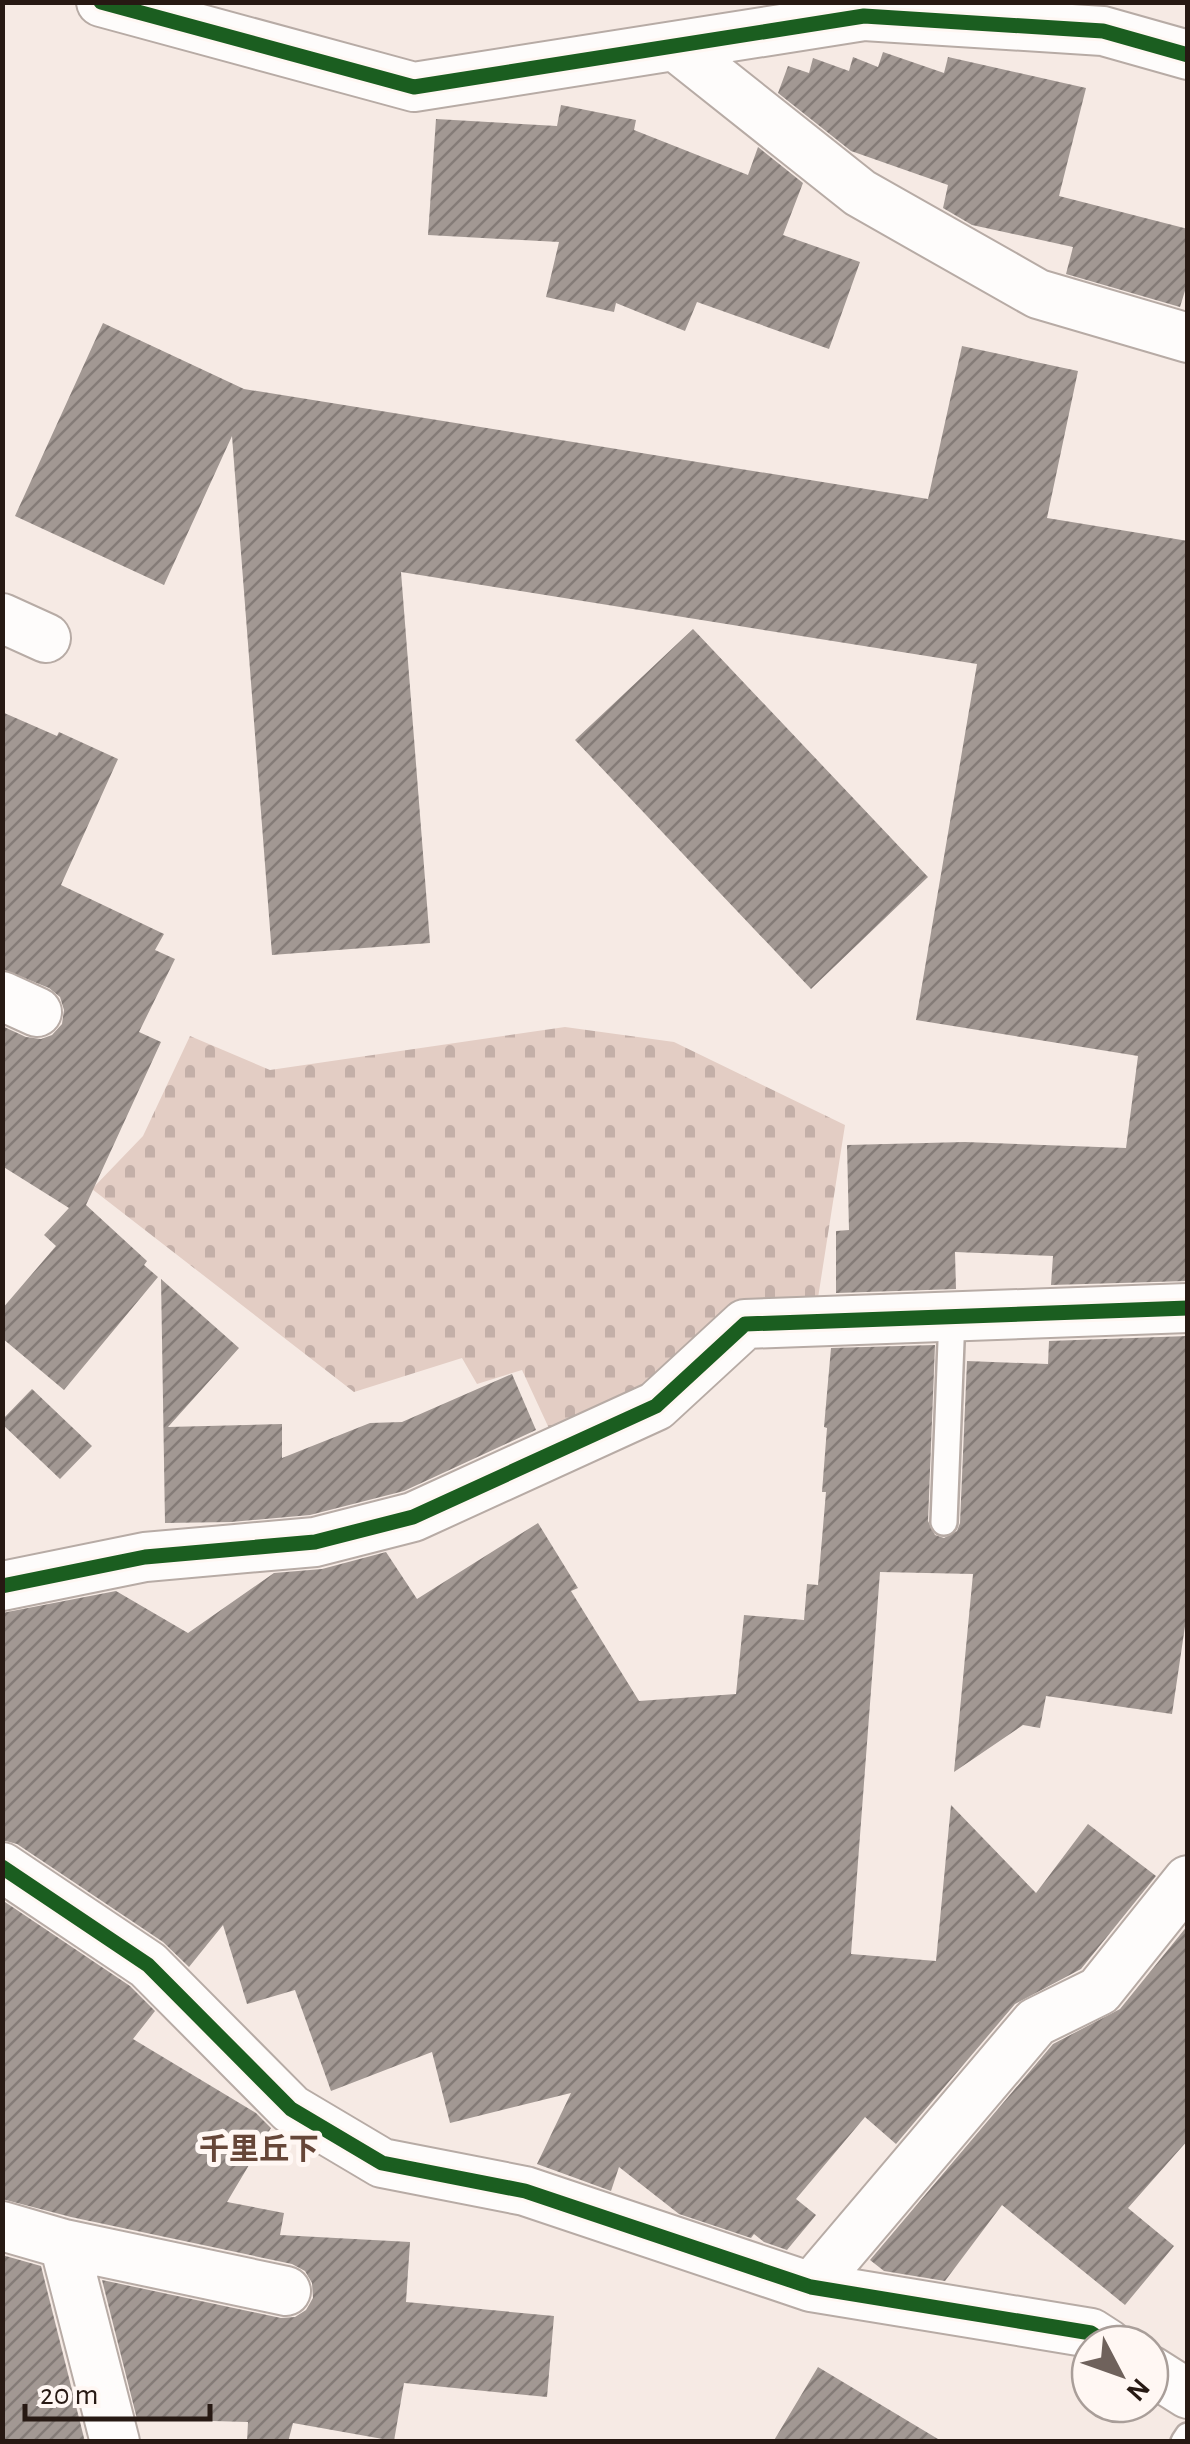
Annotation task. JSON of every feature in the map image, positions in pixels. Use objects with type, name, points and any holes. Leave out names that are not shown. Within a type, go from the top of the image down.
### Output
[{"type":"street","points":[[101,2],[414,86],[864,16],[1103,31],[1188,55]]},
{"type":"street","points":[[675,46],[860,193],[1038,294],[1188,338]]},
{"type":"street","points":[[2,618],[46,638]]},
{"type":"street","points":[[2,1586],[145,1557],[315,1542],[413,1517],[656,1406],[745,1324],[1188,1308]]},
{"type":"street","points":[[2,1867],[148,1965],[291,2109],[382,2164],[525,2191],[812,2287],[1070,2330]]},
{"type":"street","points":[[812,2287],[1036,2022],[1098,1991],[1188,1880]]},
{"type":"street","points":[[2,2226],[64,2244],[286,2291]]},
{"type":"street","points":[[64,2244],[115,2442]]},
{"type":"lane","points":[[944,1522],[952,1316]]},
{"type":"green space","points":[[565,1027],[674,1042],[845,1125],[818,1298],[643,1395],[553,1437],[522,1370],[477,1384],[462,1358],[354,1392],[92,1189],[143,1136],[190,1036],[270,1070]]},
{"type":"building","points":[[883,52],[944,73],[948,57],[1086,88],[1059,196],[1188,229],[1188,281],[1180,307],[1066,274],[1073,247],[972,225],[943,208],[948,185],[851,151],[778,93],[788,66],[809,73],[813,58],[849,71],[853,57],[878,67]]},
{"type":"building","points":[[561,105],[636,120],[634,130],[748,175],[758,147],[803,183],[783,235],[860,262],[829,349],[697,302],[685,331],[616,303],[614,312],[546,297],[559,242],[428,235],[436,119],[557,126]]},
{"type":"building","points":[[103,323],[244,389],[928,499],[962,346],[1078,371],[1047,518],[1188,541],[1188,1281],[1051,1285],[1053,1256],[955,1252],[956,1289],[836,1293],[836,1231],[849,1230],[847,1145],[965,1142],[1126,1148],[1138,1056],[916,1020],[977,664],[401,572],[430,943],[272,955],[232,436],[164,585],[15,516]]},
{"type":"building","points":[[693,629],[928,877],[811,989],[575,740]]},
{"type":"building","points":[[2,712],[118,759],[61,885],[164,934],[155,950],[175,959],[139,1032],[161,1042],[86,1205],[147,1261],[144,1265],[158,1277],[64,1390],[2,1338],[2,1309],[56,1246],[44,1235],[69,1208],[2,1166],[2,1026],[41,1039],[52,1035],[62,1024],[64,1010],[60,997],[49,988],[2,969]]},
{"type":"building","points":[[161,1279],[239,1348],[168,1427],[282,1424],[282,1458],[370,1423],[402,1422],[512,1374],[536,1430],[404,1491],[310,1515],[165,1523]]},
{"type":"building","points":[[1188,1336],[1188,1606],[1172,1714],[1046,1696],[1040,1728],[1023,1725],[954,1772],[973,1574],[880,1572],[851,1954],[936,1961],[951,1805],[1036,1893],[1088,1824],[1156,1876],[1081,1969],[1015,2004],[896,2144],[865,2117],[796,2199],[816,2215],[787,2250],[754,2234],[751,2238],[679,2214],[619,2167],[611,2191],[537,2164],[571,2093],[450,2123],[432,2052],[331,2091],[295,1990],[247,2004],[223,1925],[189,1967],[163,1942],[17,1844],[2,1840],[2,1613],[116,1591],[188,1633],[274,1573],[322,1569],[386,1552],[417,1599],[538,1523],[578,1588],[571,1591],[639,1701],[736,1694],[744,1615],[804,1620],[807,1584],[818,1585],[831,1348],[935,1345],[928,1521],[935,1535],[944,1538],[957,1531],[960,1523],[967,1361],[1048,1364],[1049,1341]]},
{"type":"building","points":[[32,1389],[92,1446],[60,1479],[2,1424]]},
{"type":"building","points":[[2,1900],[130,1986],[155,2011],[133,2039],[256,2113],[271,2128],[227,2202],[284,2213],[280,2235],[410,2242],[406,2302],[554,2316],[547,2397],[404,2383],[394,2441],[293,2423],[288,2442],[247,2442],[248,2422],[137,2419],[102,2280],[281,2318],[295,2317],[306,2310],[313,2298],[312,2283],[305,2271],[292,2264],[2,2199]]},
{"type":"building","points":[[1188,1925],[1188,2140],[1128,2208],[1174,2246],[1125,2305],[1002,2205],[945,2281],[884,2271],[870,2260],[1053,2044],[1120,2009]]},
{"type":"building","points":[[2,2255],[41,2266],[85,2442],[2,2442]]},
{"type":"building","points":[[818,2367],[943,2442],[773,2442]]},
{"type":"cycle path","points":[[101,2],[414,87],[864,16],[1103,31],[1188,55]]},
{"type":"cycle path","points":[[2,1586],[145,1557],[315,1542],[413,1517],[656,1406],[745,1324],[1188,1308]]},
{"type":"cycle path","points":[[2,1867],[148,1965],[291,2109],[382,2163],[525,2191],[811,2287],[1070,2330]]},
{"type":"district","name":"千里丘下","points":[[259,2150]]}]
